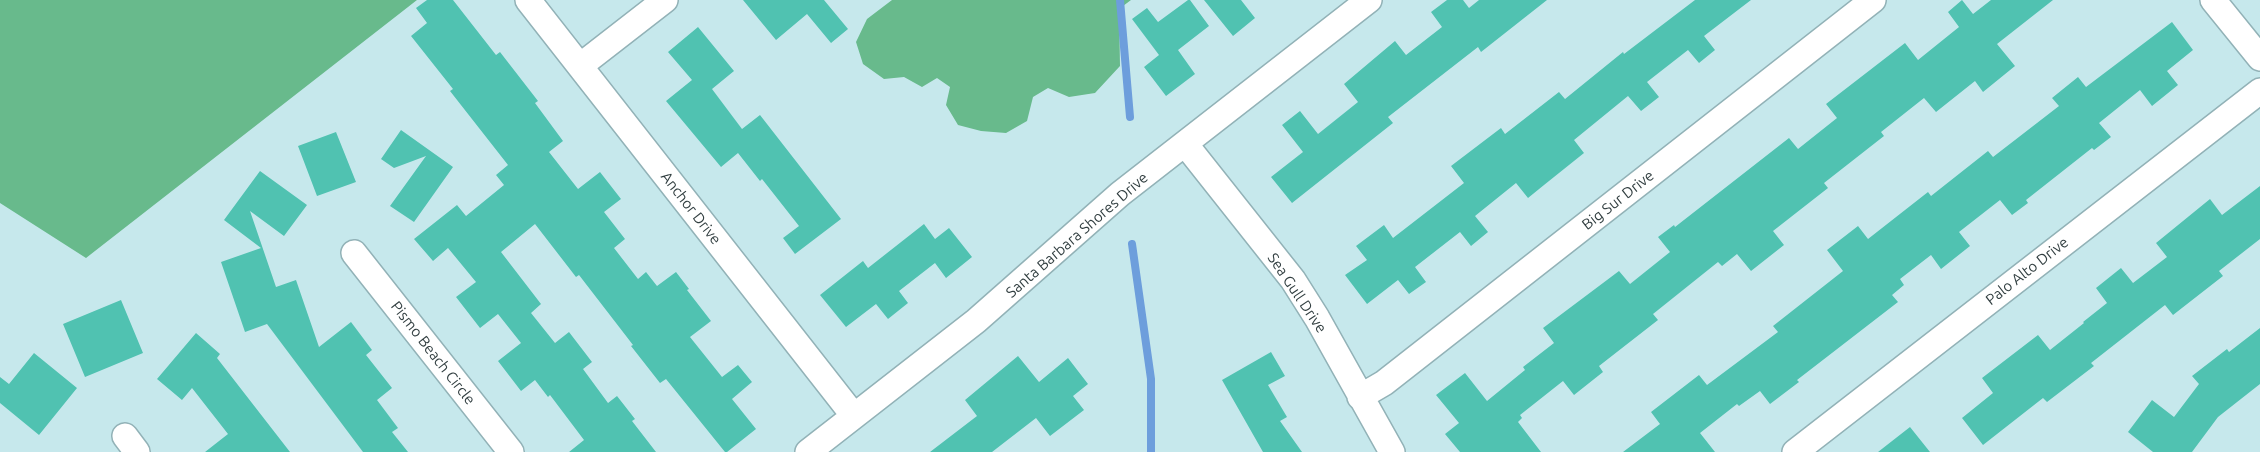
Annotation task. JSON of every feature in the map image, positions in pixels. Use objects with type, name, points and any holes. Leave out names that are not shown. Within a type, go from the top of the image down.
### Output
[{"type":"street","name":"Anchor Drive","points":[[528,0],[854,416]]},
{"type":"street","points":[[580,66],[664,0]]},
{"type":"street","name":"Santa Barbara Shores Drive","points":[[808,452],[976,321],[1091,218],[1369,0]]},
{"type":"street","name":"Big Sur Drive","points":[[1360,397],[1391,377],[1873,0]]},
{"type":"street","points":[[2213,0],[2260,58]]},
{"type":"street","name":"Palo Alto Drive","points":[[1795,452],[2260,91]]},
{"type":"street","name":"Sea Gull Drive","points":[[1186,145],[1293,280],[1317,318],[1392,452]]},
{"type":"street","name":"Pismo Beach Circle","points":[[354,253],[511,452]]},
{"type":"green space","points":[[0,0],[417,0],[86,258],[0,203]]},
{"type":"green space","points":[[892,0],[1131,0],[1119,9],[1120,66],[1095,93],[1069,97],[1048,88],[1033,97],[1027,121],[1006,133],[981,131],[958,125],[946,105],[950,87],[937,78],[922,87],[904,77],[884,79],[863,64],[856,42],[867,19]]},
{"type":"building","points":[[427,0],[453,0],[496,55],[500,52],[538,101],[535,103],[563,141],[549,152],[578,189],[600,172],[621,199],[604,212],[625,239],[614,248],[638,279],[646,272],[657,286],[676,272],[689,289],[687,290],[711,321],[690,337],[722,377],[738,365],[752,382],[732,399],[756,429],[727,452],[725,452],[666,379],[660,383],[579,275],[576,277],[535,224],[501,252],[541,304],[531,313],[555,343],[569,332],[592,362],[583,369],[608,403],[617,396],[635,419],[632,421],[656,452],[569,452],[584,440],[550,395],[548,397],[535,380],[521,391],[498,361],[521,343],[498,314],[480,328],[456,297],[476,282],[448,248],[433,261],[414,239],[457,205],[466,216],[504,185],[496,175],[508,165],[450,91],[453,89],[411,36],[427,23],[416,8]]},
{"type":"building","points":[[743,0],[824,0],[848,29],[831,43],[807,14],[776,40]]},
{"type":"building","points":[[1190,0],[1209,26],[1178,50],[1195,74],[1166,96],[1144,67],[1159,55],[1132,19],[1147,8],[1158,22]]},
{"type":"building","points":[[1204,0],[1241,0],[1255,18],[1233,36]]},
{"type":"building","points":[[1447,0],[1463,0],[1469,8],[1479,0],[1547,0],[1481,52],[1478,47],[1388,117],[1393,123],[1292,203],[1271,177],[1303,152],[1282,125],[1300,111],[1318,134],[1358,102],[1344,84],[1395,41],[1406,55],[1442,27],[1431,12]]},
{"type":"building","points":[[1695,0],[1751,0],[1704,36],[1715,50],[1699,63],[1688,50],[1647,82],[1659,97],[1641,111],[1628,96],[1574,140],[1584,153],[1528,198],[1516,183],[1475,216],[1488,232],[1471,246],[1460,232],[1415,267],[1426,282],[1409,294],[1398,280],[1367,304],[1345,275],[1367,260],[1356,246],[1384,225],[1393,238],[1464,183],[1451,166],[1501,128],[1505,134],[1559,92],[1565,99],[1623,52],[1624,54]]},
{"type":"building","points":[[1962,0],[1973,14],[1991,0],[2053,0],[1997,44],[2015,66],[1983,92],[1975,81],[1936,112],[1924,98],[1881,132],[1884,136],[1824,183],[1828,188],[1773,231],[1784,245],[1751,271],[1737,254],[1722,266],[1718,262],[1653,314],[1658,320],[1599,366],[1603,372],[1574,395],[1563,381],[1520,415],[1522,418],[1518,422],[1541,452],[1460,452],[1445,434],[1459,423],[1436,395],[1465,373],[1487,401],[1525,370],[1523,367],[1554,343],[1543,328],[1619,271],[1630,284],[1670,252],[1658,237],[1674,225],[1675,227],[1789,138],[1798,149],[1837,118],[1826,104],[1905,43],[1918,60],[1959,27],[1948,12]]},
{"type":"building","points":[[2172,22],[2193,50],[2167,71],[2178,85],[2152,106],[2140,90],[2099,123],[2111,137],[2094,150],[2092,148],[2026,200],[2028,203],[2012,215],[2000,200],[1959,232],[1970,246],[1941,269],[1931,255],[1900,279],[1904,285],[1892,295],[1898,302],[1797,380],[1799,382],[1770,404],[1760,391],[1739,406],[1737,404],[1700,433],[1715,452],[1623,452],[1660,424],[1651,412],[1699,375],[1707,385],[1778,332],[1773,326],[1843,271],[1827,250],[1858,226],[1868,239],[1928,192],[1931,196],[1988,151],[1993,157],[2059,106],[2052,98],[2078,77],[2086,87]]},
{"type":"building","points":[[698,27],[734,71],[712,89],[742,129],[760,115],[841,219],[795,254],[783,238],[799,226],[762,179],[760,181],[738,153],[721,167],[666,101],[692,80],[668,52]]},
{"type":"building","points":[[401,130],[453,167],[414,222],[390,206],[426,156],[394,168],[381,159]]},
{"type":"building","points":[[336,132],[356,182],[317,196],[298,146]]},
{"type":"building","points":[[260,171],[307,205],[284,236],[250,211],[276,287],[296,280],[319,347],[351,322],[372,350],[366,355],[392,388],[377,400],[398,428],[392,432],[408,452],[363,452],[267,324],[245,332],[221,262],[261,248],[224,220]]},
{"type":"building","points":[[2260,186],[2260,239],[2219,271],[2223,276],[2173,315],[2165,305],[2091,363],[2094,366],[2047,402],[2043,398],[1983,445],[1962,418],[1993,393],[1982,378],[2038,335],[2050,350],[2107,303],[2096,288],[2121,268],[2133,283],[2167,257],[2156,243],[2210,199],[2222,215]]},
{"type":"building","points":[[924,224],[935,239],[949,228],[972,257],[946,278],[935,263],[899,291],[908,303],[888,319],[876,304],[846,327],[820,295],[863,261],[868,268]]},
{"type":"building","points":[[121,300],[143,353],[85,377],[63,324]]},
{"type":"building","points":[[2260,328],[2260,384],[2218,417],[2192,452],[2153,452],[2128,432],[2152,400],[2174,417],[2199,384],[2192,376],[2227,349],[2229,352]]},
{"type":"building","points":[[196,333],[220,354],[217,358],[290,452],[205,452],[228,434],[192,388],[182,400],[157,379]]},
{"type":"building","points":[[1271,352],[1285,376],[1268,385],[1287,417],[1280,421],[1302,452],[1263,452],[1222,380]]},
{"type":"building","points":[[34,353],[77,388],[39,435],[0,403],[0,377],[9,384]]},
{"type":"building","points":[[1018,356],[1039,382],[1068,358],[1088,384],[1073,396],[1084,410],[1050,436],[1036,418],[992,452],[930,452],[977,416],[965,400]]},
{"type":"building","points":[[1910,427],[1930,452],[1878,452]]},
{"type":"waterway","points":[[1120,0],[1130,117]]},
{"type":"waterway","points":[[1132,244],[1151,379],[1151,452]]}]
